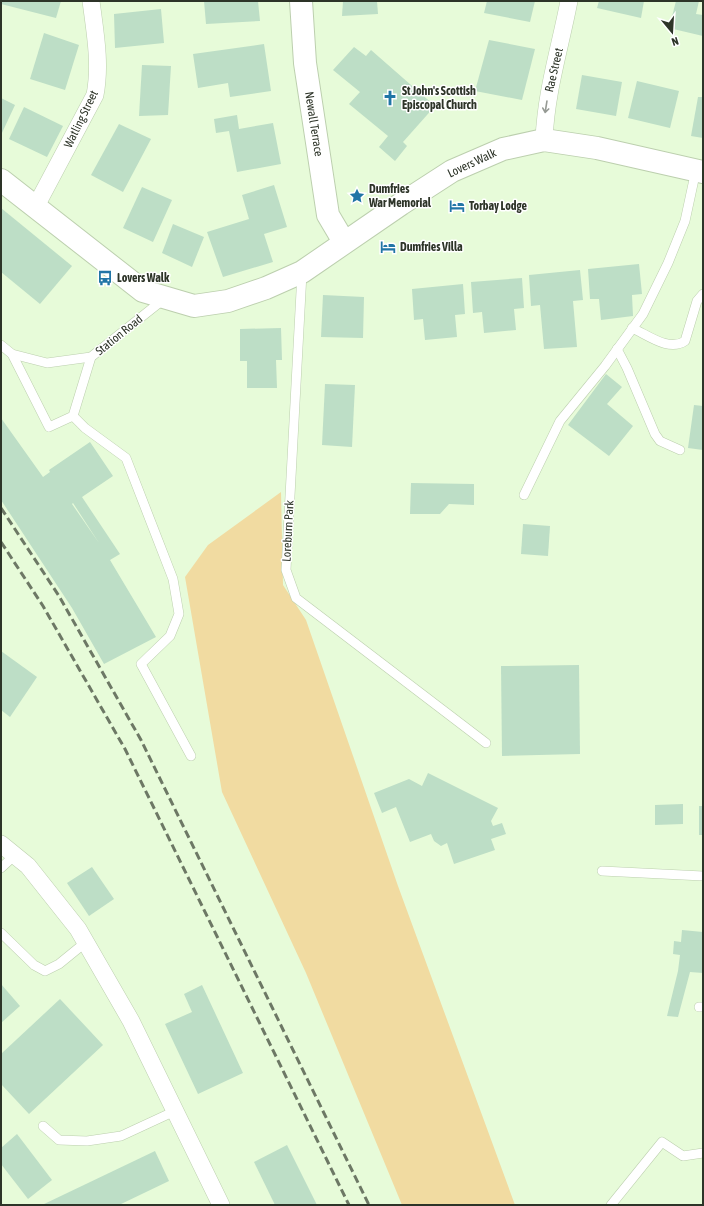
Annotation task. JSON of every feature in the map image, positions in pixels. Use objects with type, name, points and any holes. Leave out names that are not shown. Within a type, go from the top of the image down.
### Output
[{"type":"street","name":"Watling Street","points":[[36,206],[95,94],[98,78],[96,32],[91,1]]},
{"type":"street","name":"Newall Terrace","points":[[301,1],[305,63],[328,215],[344,242]]},
{"type":"street","name":"Rae Street","points":[[544,140],[545,118],[552,73],[563,33],[569,1]]},
{"type":"street","name":"Lovers Walk","points":[[1,180],[143,291],[194,306],[228,301],[266,288],[302,272],[344,242],[452,171],[503,149],[544,140],[597,148],[700,171]]},
{"type":"street","points":[[1,844],[28,866],[78,929],[86,942],[131,1021],[221,1205]]},
{"type":"lane","points":[[524,495],[560,421],[617,349],[642,314],[670,256],[685,220],[700,171]]},
{"type":"lane","name":"Loreburn Park","points":[[302,272],[286,570],[296,598],[486,743]]},
{"type":"lane","points":[[632,328],[671,346],[680,344],[685,341],[697,301],[703,294]]},
{"type":"lane","name":"Station Road","points":[[1,345],[12,354],[48,364],[91,357],[165,298]]},
{"type":"lane","points":[[617,349],[627,368],[654,434],[660,441],[680,450]]},
{"type":"lane","points":[[12,354],[49,427],[73,416],[91,357]]},
{"type":"lane","points":[[73,416],[85,428],[126,458],[173,579],[179,614],[170,636],[141,664],[190,756]]},
{"type":"lane","points":[[1,868],[15,855]]},
{"type":"lane","points":[[602,871],[703,876]]},
{"type":"lane","points":[[1,933],[34,965],[45,971],[59,964],[86,942]]},
{"type":"lane","points":[[43,1126],[59,1140],[87,1141],[121,1136],[175,1111]]},
{"type":"lane","points":[[610,1205],[662,1142],[684,1156],[703,1153]]},
{"type":"shaded area","points":[[281,492],[283,585],[306,620],[398,886],[515,1205],[402,1205],[306,973],[222,792],[185,577],[208,545]]},
{"type":"building","points":[[1,1],[61,1],[56,18],[1,4]]},
{"type":"building","points":[[204,1],[258,1],[260,21],[206,24]]},
{"type":"building","points":[[343,1],[377,1],[378,14],[342,16]]},
{"type":"building","points":[[487,1],[535,1],[530,22],[484,13]]},
{"type":"building","points":[[599,1],[644,1],[641,18],[597,8]]},
{"type":"building","points":[[676,1],[699,1],[696,14],[703,15],[703,36],[669,28]]},
{"type":"building","points":[[161,9],[164,43],[115,48],[114,14]]},
{"type":"building","points":[[44,33],[79,45],[65,90],[30,79]]},
{"type":"building","points":[[489,40],[535,49],[522,100],[475,91]]},
{"type":"building","points":[[264,44],[271,91],[230,97],[228,83],[198,88],[193,54]]},
{"type":"building","name":"St John's Scottish Episcopal Church","points":[[354,47],[366,56],[371,50],[435,106],[403,142],[407,146],[395,161],[379,147],[388,136],[349,104],[360,92],[333,70]]},
{"type":"building","points":[[142,65],[171,66],[168,115],[139,116]]},
{"type":"building","points":[[582,75],[622,82],[616,116],[576,109]]},
{"type":"building","points":[[637,81],[679,91],[670,128],[628,118]]},
{"type":"building","points":[[698,97],[703,97],[703,138],[691,136]]},
{"type":"building","points":[[1,98],[15,105],[1,135]]},
{"type":"building","points":[[24,107],[63,126],[47,157],[9,139]]},
{"type":"building","points":[[237,115],[239,129],[273,123],[281,164],[237,172],[229,131],[216,133],[214,119]]},
{"type":"building","points":[[119,124],[151,139],[123,192],[91,175]]},
{"type":"building","points":[[274,185],[287,227],[264,234],[273,262],[223,277],[207,232],[249,219],[242,195]]},
{"type":"building","points":[[142,187],[172,200],[153,242],[123,228]]},
{"type":"building","points":[[1,208],[72,266],[40,304],[1,272]]},
{"type":"building","points":[[173,224],[204,237],[192,267],[162,253]]},
{"type":"building","points":[[639,264],[642,294],[632,295],[633,316],[601,320],[599,299],[590,299],[588,269]]},
{"type":"building","points":[[580,270],[583,300],[573,301],[577,347],[544,349],[540,305],[531,306],[529,275]]},
{"type":"building","points":[[522,278],[524,308],[514,309],[516,330],[484,333],[482,312],[473,313],[471,282]]},
{"type":"building","points":[[463,284],[465,314],[455,315],[457,337],[425,340],[423,319],[414,320],[412,289]]},
{"type":"building","points":[[323,295],[364,297],[363,338],[321,337]]},
{"type":"building","points":[[281,328],[282,360],[276,360],[277,388],[247,388],[247,361],[240,361],[240,329]]},
{"type":"building","points":[[606,374],[622,387],[607,404],[633,426],[609,456],[568,425]]},
{"type":"building","points":[[325,384],[355,385],[352,447],[322,445]]},
{"type":"building","points":[[694,405],[703,406],[703,450],[688,448]]},
{"type":"building","points":[[1,418],[43,477],[50,472],[49,470],[90,442],[113,476],[82,497],[120,554],[110,560],[156,637],[104,664],[72,608],[1,500]],"holes":[[[73,503],[99,543],[72,504]]]},
{"type":"building","points":[[411,483],[474,484],[474,505],[449,504],[440,514],[410,514]]},
{"type":"building","points":[[523,524],[550,526],[548,556],[521,554]]},
{"type":"building","points":[[1,651],[37,677],[10,717],[1,710]]},
{"type":"building","points":[[579,665],[580,754],[502,756],[501,666]]},
{"type":"building","points":[[428,773],[498,808],[491,821],[493,826],[502,823],[506,834],[491,839],[495,850],[454,864],[447,843],[441,846],[434,841],[431,834],[410,842],[396,807],[382,813],[374,793],[409,779],[422,786]]},
{"type":"building","points":[[683,804],[683,824],[655,825],[655,805]]},
{"type":"building","points":[[699,806],[703,806],[703,835],[699,835]]},
{"type":"building","points":[[92,867],[114,899],[89,916],[67,883]]},
{"type":"building","points":[[682,930],[703,932],[703,973],[690,972],[678,1017],[667,1016],[678,971],[680,955],[673,954],[674,941],[681,942]]},
{"type":"building","points":[[1,984],[20,1006],[1,1023]]},
{"type":"building","points":[[202,985],[243,1073],[198,1094],[165,1024],[192,1012],[184,994]]},
{"type":"building","points":[[60,999],[103,1045],[29,1114],[1,1084],[1,1054]]},
{"type":"building","points":[[17,1134],[52,1180],[28,1199],[1,1164],[1,1148]]},
{"type":"building","points":[[287,1145],[317,1205],[275,1205],[254,1162]]},
{"type":"building","points":[[155,1151],[169,1181],[119,1205],[42,1205]]},
{"type":"railway","points":[[1,508],[59,596],[141,740],[369,1205]]},
{"type":"railway","points":[[1,542],[43,606],[125,749],[349,1205]]},
{"type":"place","name":"St John's Scottish Episcopal Church","points":[[390,98]]},
{"type":"place","name":"Dumfries War Memorial","points":[[357,196]]},
{"type":"place","name":"Torbay Lodge","points":[[457,206]]},
{"type":"place","name":"Dumfries Villa","points":[[388,247]]},
{"type":"place","name":"Lovers Walk","points":[[105,278]]}]
